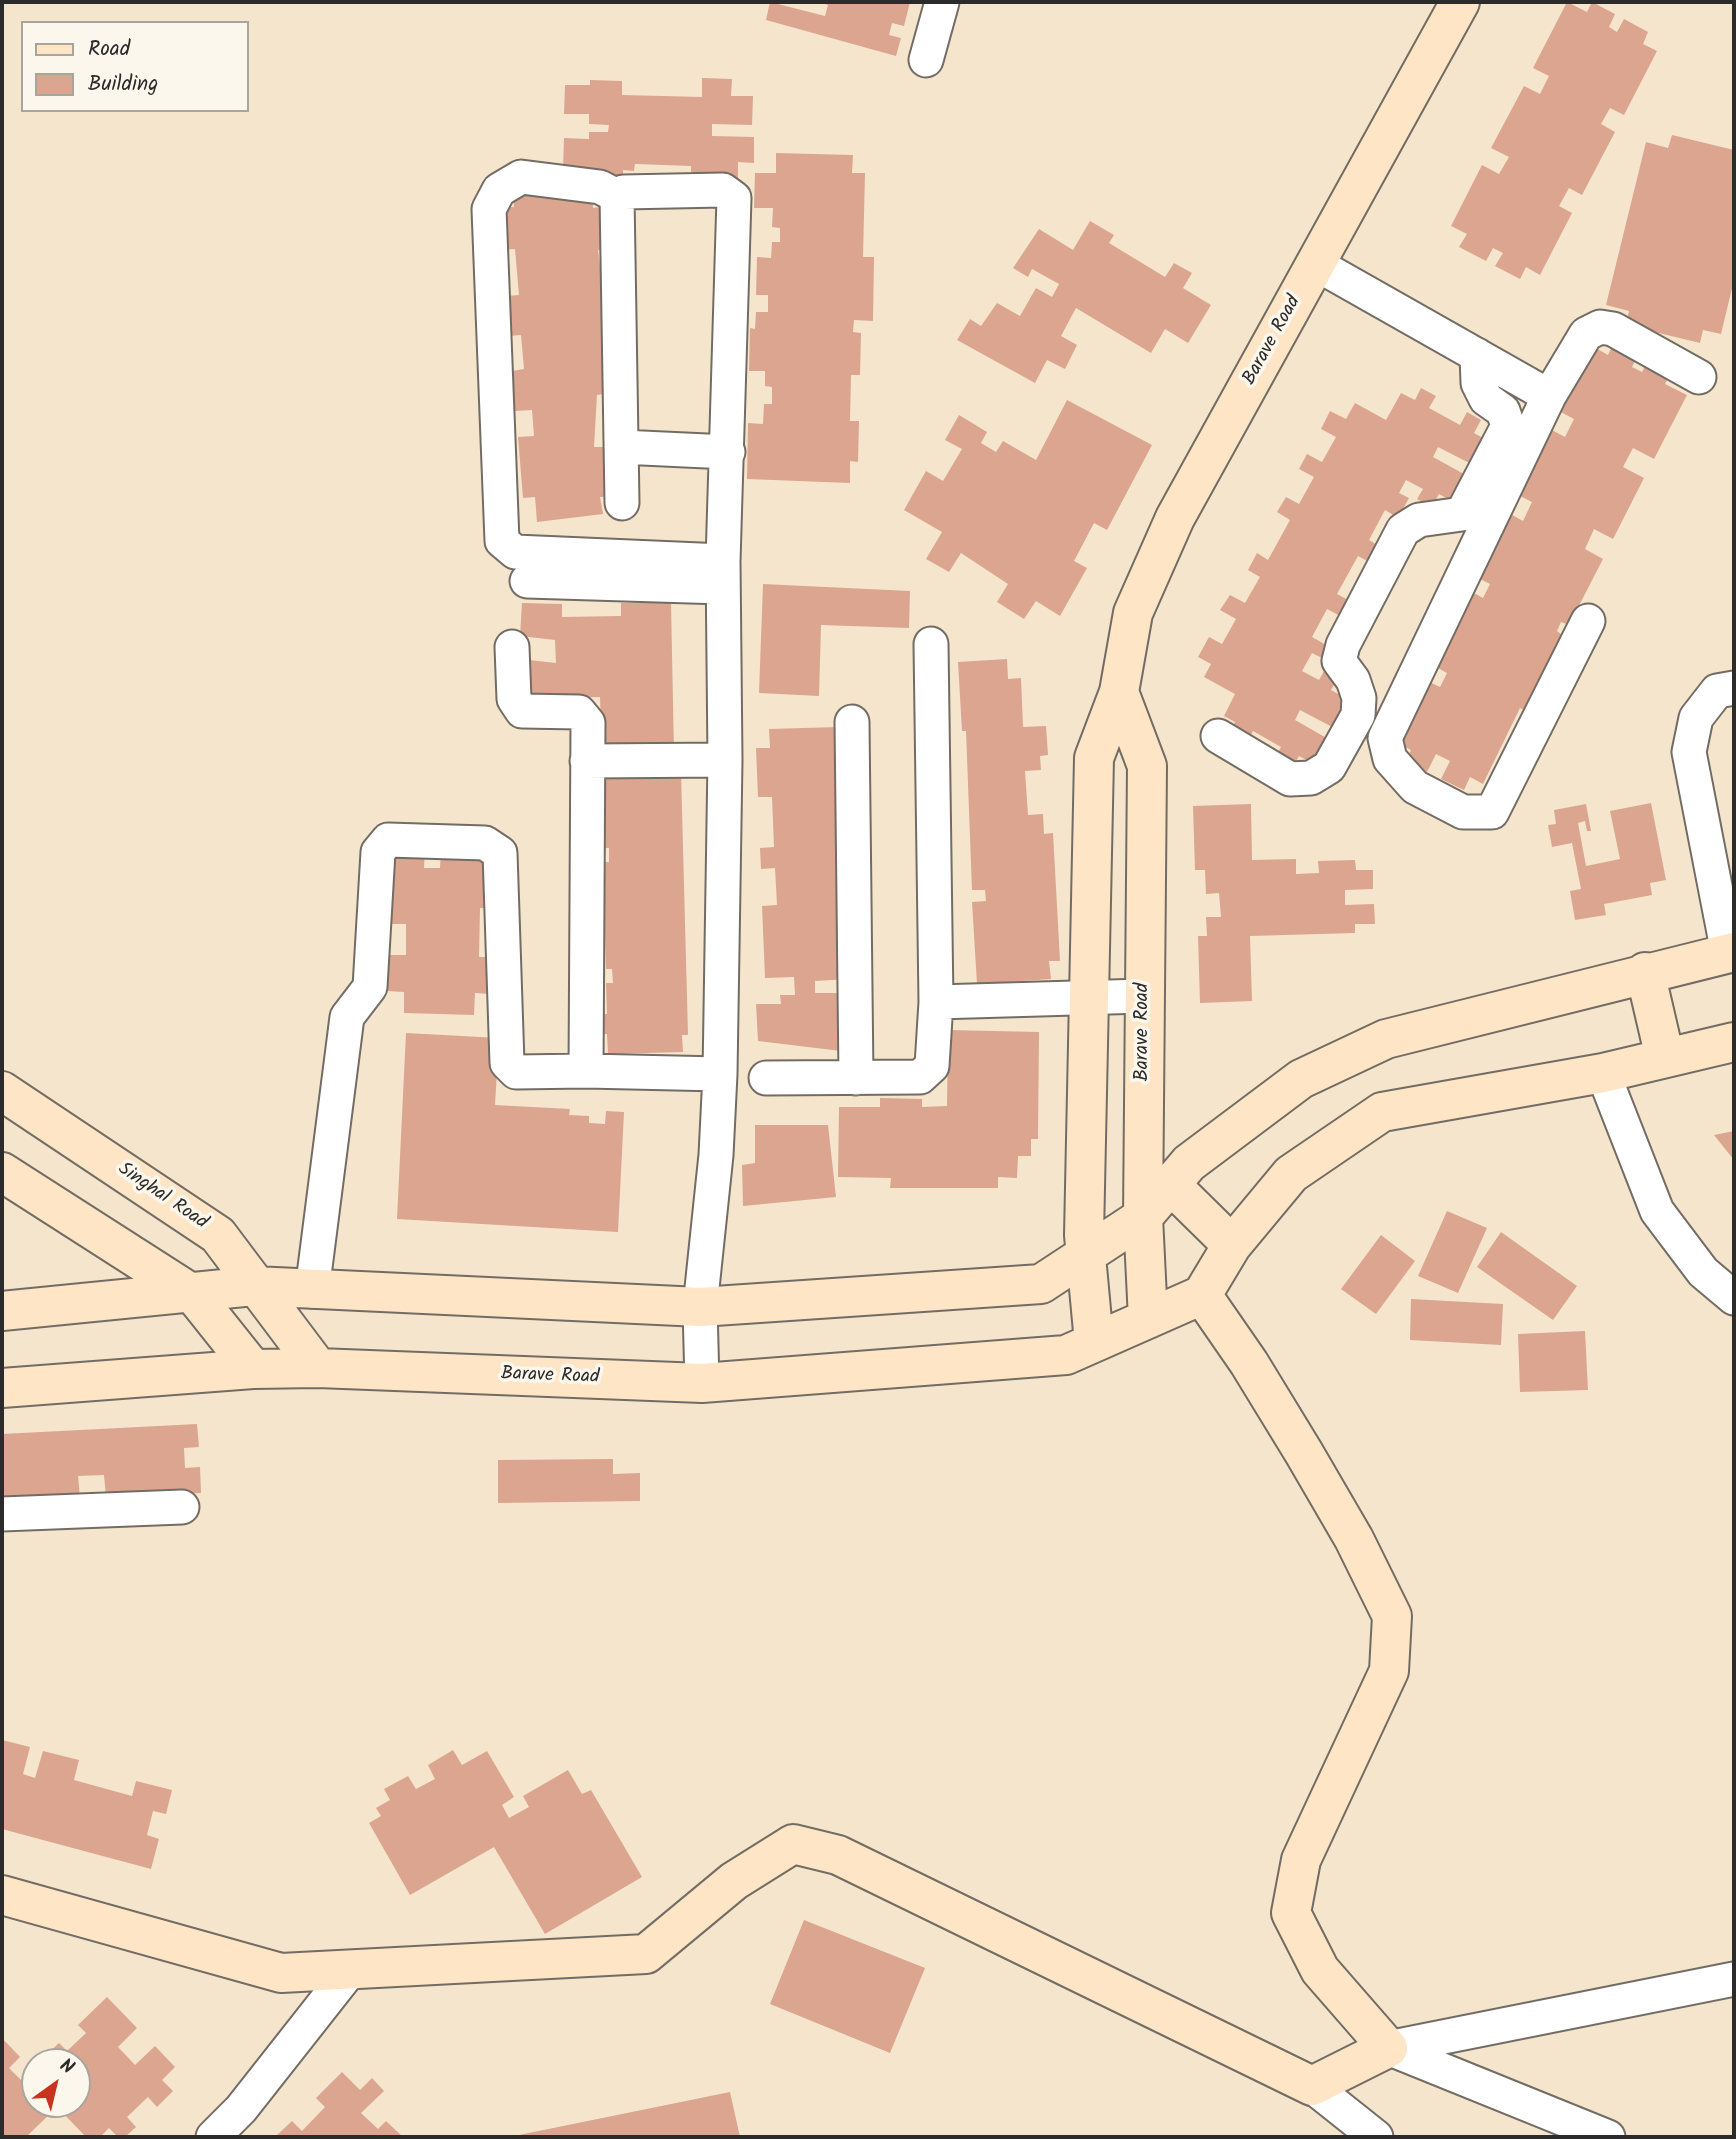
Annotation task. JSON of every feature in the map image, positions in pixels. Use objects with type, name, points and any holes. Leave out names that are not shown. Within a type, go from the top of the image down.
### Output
[{"type":"street","points":[[926,60],[942,2]]},
{"type":"street","name":"Barave Road","points":[[1094,1342],[1084,1253],[1094,758],[1119,692],[1133,613],[1175,517],[1460,2]]},
{"type":"street","points":[[617,196],[600,187],[520,177],[499,190],[489,209],[502,541],[515,552],[639,557],[723,574]]},
{"type":"street","points":[[617,196],[623,192],[723,190],[734,198],[723,574],[725,760],[720,1074],[716,1155],[700,1307],[702,1383]]},
{"type":"street","points":[[617,196],[622,503]]},
{"type":"street","points":[[1315,264],[1549,396]]},
{"type":"street","points":[[1588,621],[1492,811],[1463,812],[1415,787],[1390,759],[1385,738],[1549,396],[1586,334],[1600,327],[1613,329],[1699,376]]},
{"type":"street","points":[[1219,736],[1290,779],[1311,778],[1329,767],[1358,715],[1359,698],[1353,680],[1339,661],[1343,645],[1397,541],[1403,530],[1419,520],[1462,514],[1508,426],[1503,411],[1486,399],[1478,383],[1477,355]]},
{"type":"street","points":[[621,447],[728,452]]},
{"type":"street","points":[[553,533],[622,536],[636,547],[639,557]]},
{"type":"street","points":[[527,581],[723,574]]},
{"type":"street","points":[[766,1078],[920,1077],[932,1066],[936,1002],[931,644]]},
{"type":"street","points":[[512,646],[514,699],[522,711],[579,712],[588,723],[586,1071]]},
{"type":"street","points":[[2,1311],[254,1286],[312,1291],[700,1307],[1041,1284],[1084,1253],[1143,1217],[1189,1163],[1301,1079],[1387,1040],[1731,952],[1689,752],[1696,718],[1717,691],[1734,688]]},
{"type":"street","name":"Barave Road","points":[[2,1388],[253,1369],[318,1368],[702,1383],[1066,1355],[1147,1319],[1143,1217],[1147,766],[1119,692]]},
{"type":"street","points":[[852,722],[856,1078]]},
{"type":"street","points":[[587,761],[725,760]]},
{"type":"street","points":[[312,1291],[347,1017],[370,987],[378,852],[388,840],[485,843],[500,853],[507,1063],[516,1072],[720,1074]]},
{"type":"street","points":[[1645,972],[1665,1058]]},
{"type":"street","points":[[936,1002],[1144,996]]},
{"type":"street","points":[[1147,1319],[1202,1295],[1232,1245],[1291,1174],[1382,1112],[1603,1073],[1734,1042]]},
{"type":"street","points":[[1603,1073],[1657,1211],[1703,1272],[1734,1298]]},
{"type":"street","name":"Singhal Road","points":[[2,1091],[218,1235],[318,1368]]},
{"type":"street","points":[[2,1172],[194,1294],[253,1369]]},
{"type":"street","points":[[1170,1184],[1232,1245]]},
{"type":"street","points":[[1202,1295],[1304,1453],[1354,1539],[1392,1616],[1389,1671],[1301,1860],[1291,1913],[1321,1970],[1388,2048],[1608,2137]]},
{"type":"street","points":[[2,1514],[182,1507]]},
{"type":"street","points":[[2,1895],[281,1973],[646,1954],[734,1881],[793,1844],[838,1855],[1312,2086],[1376,2137]]},
{"type":"street","points":[[214,2137],[241,2109],[352,1968]]},
{"type":"street","points":[[1312,2086],[1388,2048],[1734,1979]]},
{"type":"building","points":[[770,2],[825,16],[828,5],[819,2],[910,2],[904,26],[892,23],[889,35],[901,38],[896,56],[766,20]]},
{"type":"building","points":[[1567,2],[1587,12],[1592,2],[1615,14],[1609,27],[1617,32],[1624,19],[1648,32],[1643,44],[1657,51],[1624,115],[1610,108],[1601,124],[1615,132],[1582,195],[1569,188],[1559,206],[1572,213],[1540,275],[1526,267],[1520,279],[1495,266],[1503,253],[1493,248],[1486,261],[1459,247],[1467,234],[1451,226],[1482,165],[1499,174],[1509,157],[1491,148],[1524,86],[1540,94],[1549,76],[1533,68]]},
{"type":"building","points":[[702,78],[732,79],[731,96],[753,96],[752,125],[712,124],[712,136],[754,137],[754,163],[738,162],[738,180],[709,179],[709,173],[691,172],[691,166],[635,164],[634,171],[623,170],[623,177],[563,170],[564,138],[589,139],[589,132],[608,132],[609,125],[589,124],[589,114],[564,114],[565,85],[590,85],[590,80],[622,81],[622,95],[702,97]]},
{"type":"building","points":[[1672,135],[1734,150],[1734,280],[1721,334],[1703,330],[1700,343],[1626,325],[1629,311],[1606,305],[1646,142],[1668,148]]},
{"type":"building","points":[[776,153],[853,155],[852,173],[865,173],[863,257],[874,257],[873,321],[854,320],[853,332],[861,333],[860,375],[851,375],[850,421],[859,421],[858,462],[850,461],[850,483],[747,479],[748,423],[763,424],[764,404],[772,404],[772,387],[765,386],[765,371],[749,371],[750,328],[755,329],[756,312],[768,312],[768,295],[756,295],[757,257],[771,258],[772,242],[780,242],[780,228],[772,227],[773,208],[754,208],[755,173],[776,173]]},
{"type":"building","points":[[591,187],[593,208],[607,206],[611,249],[598,250],[600,266],[613,265],[611,393],[597,395],[594,447],[615,447],[617,496],[600,497],[603,514],[537,522],[535,497],[523,498],[518,437],[534,436],[532,410],[515,411],[512,371],[524,369],[521,335],[509,336],[505,296],[519,295],[515,249],[501,250],[498,208],[514,207],[513,194]]},
{"type":"building","points":[[1090,221],[1114,235],[1109,243],[1165,277],[1174,263],[1192,273],[1183,288],[1211,305],[1188,343],[1165,329],[1151,353],[1076,308],[1061,336],[1077,345],[1065,369],[1047,360],[1035,383],[957,340],[970,319],[981,326],[997,303],[1020,316],[1036,288],[1052,297],[1059,284],[1032,269],[1028,277],[1013,268],[1039,229],[1073,250]]},
{"type":"building","points":[[1614,342],[1638,355],[1632,367],[1642,372],[1648,360],[1671,372],[1665,384],[1687,395],[1654,459],[1633,448],[1623,467],[1644,478],[1613,539],[1594,529],[1585,549],[1603,559],[1569,625],[1561,622],[1557,631],[1567,639],[1530,713],[1520,708],[1483,784],[1470,777],[1464,790],[1441,779],[1450,761],[1436,754],[1427,772],[1406,760],[1411,750],[1390,739],[1421,678],[1440,687],[1447,673],[1429,663],[1467,589],[1483,598],[1490,584],[1474,576],[1507,512],[1523,521],[1532,502],[1516,494],[1550,429],[1565,437],[1574,419],[1559,411],[1592,346],[1608,355]]},
{"type":"building","points":[[1421,388],[1436,396],[1429,408],[1460,425],[1467,412],[1481,420],[1474,433],[1492,443],[1479,468],[1438,447],[1433,457],[1473,479],[1459,505],[1439,494],[1432,507],[1417,499],[1423,489],[1406,480],[1399,493],[1409,498],[1398,518],[1385,510],[1369,540],[1382,548],[1373,564],[1358,556],[1337,594],[1352,602],[1344,618],[1327,609],[1312,637],[1328,646],[1322,658],[1312,653],[1302,671],[1319,680],[1324,671],[1338,678],[1331,690],[1351,701],[1336,729],[1300,710],[1295,720],[1330,740],[1316,765],[1299,756],[1291,770],[1274,760],[1281,747],[1253,731],[1246,745],[1228,735],[1235,722],[1224,716],[1235,694],[1204,677],[1211,664],[1198,657],[1209,637],[1222,644],[1236,619],[1220,610],[1230,595],[1245,603],[1260,577],[1248,570],[1257,553],[1268,560],[1290,520],[1277,512],[1286,497],[1299,504],[1314,477],[1299,469],[1307,454],[1322,462],[1336,437],[1321,429],[1330,411],[1346,419],[1355,403],[1386,420],[1401,393],[1415,400]]},
{"type":"building","points":[[1067,400],[1152,445],[1107,530],[1094,523],[1074,561],[1087,568],[1060,616],[1036,601],[1024,619],[997,602],[1008,584],[961,553],[949,572],[926,559],[942,532],[904,510],[926,471],[943,481],[962,449],[945,440],[959,415],[987,432],[981,443],[996,452],[1003,441],[1036,460]]},
{"type":"building","points":[[763,584],[910,591],[909,628],[821,625],[819,696],[759,693]]},
{"type":"building","points":[[522,603],[562,604],[562,617],[621,616],[621,603],[671,603],[674,753],[602,755],[600,697],[531,699],[529,660],[556,663],[555,640],[520,636]]},
{"type":"building","points":[[1007,659],[1008,679],[1021,678],[1023,727],[1046,726],[1048,755],[1040,756],[1041,770],[1025,771],[1028,815],[1043,814],[1044,834],[1053,833],[1060,961],[1049,961],[1051,979],[977,984],[972,902],[986,901],[985,890],[972,890],[966,731],[962,731],[958,662]]},
{"type":"building","points":[[838,727],[850,979],[815,981],[815,993],[844,993],[841,1051],[758,1041],[756,1004],[781,1004],[780,995],[795,995],[794,977],[765,978],[762,906],[777,905],[775,868],[761,869],[760,848],[774,847],[772,797],[758,797],[756,748],[770,748],[769,729]]},
{"type":"building","points":[[681,772],[688,1035],[682,1035],[683,1052],[608,1054],[607,1034],[597,1034],[596,1014],[607,1014],[606,983],[613,983],[612,969],[606,969],[603,862],[609,862],[609,848],[602,848],[601,774]]},
{"type":"building","points":[[1651,803],[1666,880],[1650,883],[1652,895],[1604,904],[1606,915],[1575,920],[1570,891],[1581,889],[1572,843],[1552,847],[1548,825],[1556,824],[1554,810],[1586,804],[1591,831],[1587,831],[1585,821],[1578,823],[1586,866],[1620,859],[1610,811]]},
{"type":"building","points":[[1251,804],[1252,860],[1296,859],[1296,874],[1319,873],[1318,861],[1355,860],[1356,870],[1373,870],[1373,889],[1345,890],[1345,905],[1374,904],[1375,924],[1355,924],[1355,933],[1250,936],[1252,1001],[1200,1003],[1198,936],[1207,936],[1206,917],[1221,917],[1219,893],[1206,894],[1205,870],[1195,870],[1193,806]]},
{"type":"building","points":[[390,849],[425,850],[424,868],[440,868],[441,851],[483,852],[483,869],[493,870],[492,909],[480,908],[479,957],[491,957],[489,994],[475,993],[474,1015],[404,1013],[404,992],[387,991],[387,955],[406,955],[406,924],[381,924]]},
{"type":"building","points":[[948,1030],[1039,1032],[1038,1139],[1031,1139],[1031,1156],[1018,1156],[1017,1178],[998,1177],[998,1188],[890,1188],[891,1178],[838,1177],[839,1107],[880,1107],[880,1098],[922,1099],[922,1107],[947,1106]]},
{"type":"building","points":[[406,1033],[499,1038],[495,1105],[570,1109],[569,1115],[589,1116],[589,1123],[605,1124],[606,1111],[624,1112],[618,1232],[397,1219]]},
{"type":"building","points":[[755,1125],[828,1125],[836,1197],[743,1206],[742,1165],[755,1163]]},
{"type":"building","points":[[1734,1131],[1734,1160],[1714,1135]]},
{"type":"building","points":[[1447,1211],[1487,1228],[1458,1293],[1418,1276]]},
{"type":"building","points":[[1501,1232],[1577,1286],[1553,1320],[1477,1267]]},
{"type":"building","points":[[1381,1235],[1415,1261],[1376,1314],[1341,1289]]},
{"type":"building","points":[[1411,1299],[1503,1304],[1501,1345],[1410,1340]]},
{"type":"building","points":[[1585,1331],[1588,1390],[1520,1392],[1518,1334]]},
{"type":"building","points":[[197,1424],[199,1447],[184,1448],[185,1468],[200,1467],[201,1493],[106,1497],[104,1475],[78,1476],[80,1498],[2,1502],[2,1434]]},
{"type":"building","points":[[613,1459],[613,1474],[640,1473],[640,1501],[498,1503],[498,1460]]},
{"type":"building","points":[[2,1740],[30,1747],[23,1774],[35,1778],[43,1751],[79,1760],[74,1780],[132,1796],[136,1781],[172,1790],[166,1814],[153,1811],[147,1835],[159,1839],[151,1869],[2,1829]]},
{"type":"building","points":[[453,1750],[462,1765],[487,1751],[514,1797],[502,1805],[509,1818],[529,1807],[523,1796],[568,1770],[582,1794],[591,1790],[642,1877],[545,1934],[494,1847],[410,1895],[369,1823],[381,1816],[376,1808],[390,1800],[384,1789],[408,1776],[416,1789],[435,1779],[428,1765]]},
{"type":"building","points":[[804,1920],[925,1968],[890,2053],[770,2004]]},
{"type":"building","points":[[107,1997],[137,2028],[118,2047],[135,2065],[155,2046],[175,2067],[162,2080],[173,2091],[157,2107],[148,2097],[127,2117],[136,2127],[125,2137],[118,2137],[109,2128],[100,2137],[86,2137],[68,2118],[91,2118],[91,2048],[70,2048],[86,2033],[78,2025]]},
{"type":"building","points":[[2,2038],[20,2057],[9,2068],[21,2080],[21,2118],[46,2118],[26,2137],[2,2137]]},
{"type":"building","points":[[342,2072],[360,2090],[372,2078],[384,2091],[361,2113],[378,2129],[386,2121],[403,2137],[275,2137],[292,2121],[302,2131],[325,2107],[316,2098]]},
{"type":"building","points":[[730,2092],[740,2137],[514,2137],[514,2136]]}]
